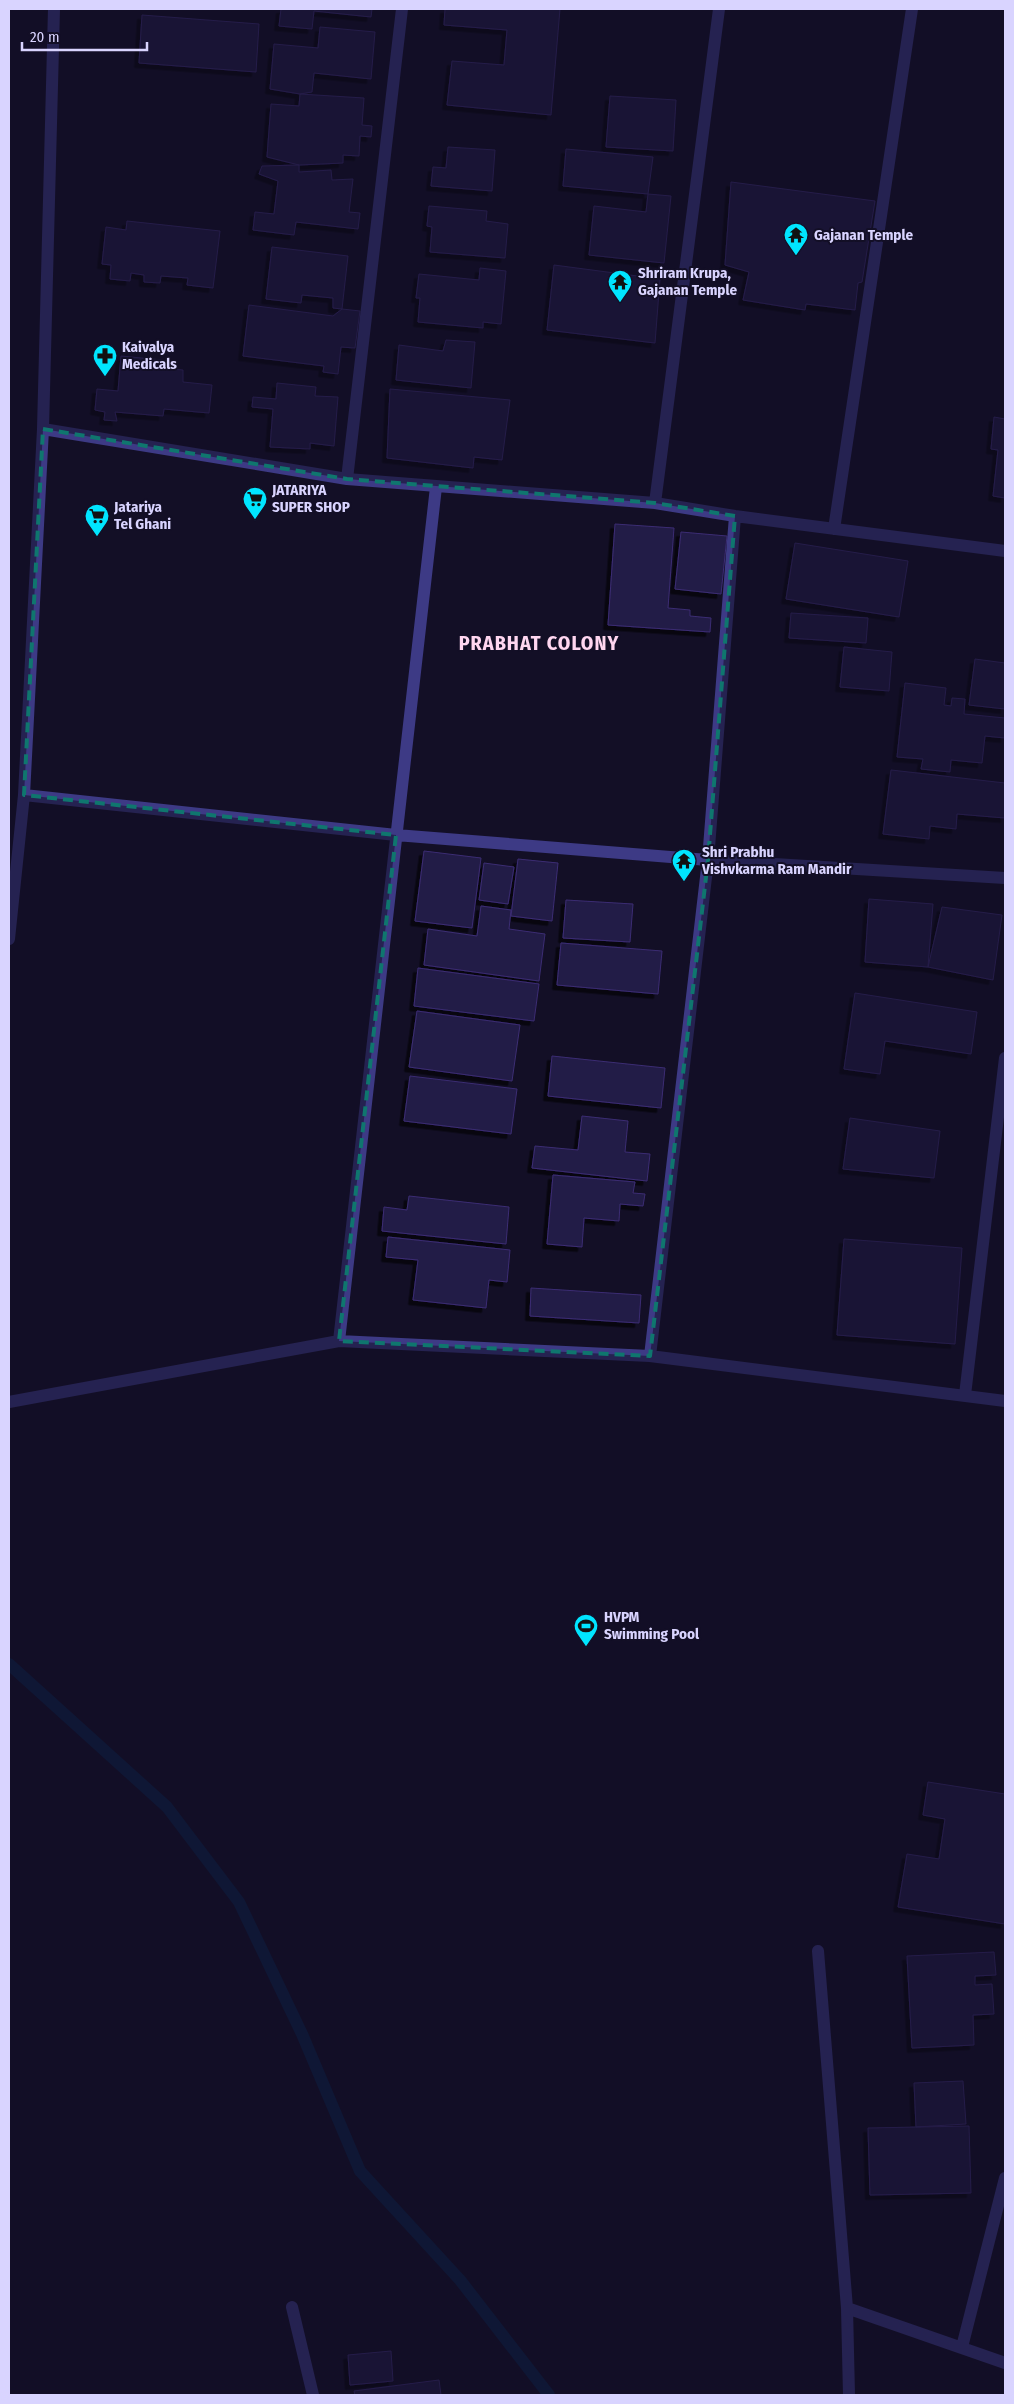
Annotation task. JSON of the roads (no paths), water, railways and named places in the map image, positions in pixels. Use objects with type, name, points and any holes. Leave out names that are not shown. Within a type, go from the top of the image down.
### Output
[{"type":"street","points":[[9,939],[24,795],[44,430],[54,9]]},
{"type":"street","points":[[348,479],[402,9]]},
{"type":"street","points":[[655,503],[719,9]]},
{"type":"street","points":[[834,529],[912,9]]},
{"type":"street","points":[[44,430],[348,479],[655,503],[735,516],[1005,551]]},
{"type":"street","points":[[340,1341],[436,487]]},
{"type":"street","points":[[650,1356],[708,860],[735,516]]},
{"type":"street","points":[[24,795],[396,835],[708,860],[1005,878]]},
{"type":"street","points":[[965,1395],[1005,1058]]},
{"type":"street","points":[[9,1402],[340,1341],[650,1356],[1005,1401]]},
{"type":"street","points":[[818,1951],[847,2308],[850,2395]]},
{"type":"street","points":[[962,2347],[1005,2178]]},
{"type":"street","points":[[292,2307],[313,2395]]},
{"type":"street","points":[[847,2308],[1005,2363]]},
{"type":"waterway","points":[[9,1664],[167,1807],[239,1902],[302,2034],[360,2171],[460,2280],[549,2395]]},
{"type":"place","name":"Gajanan Temple","points":[[796,256]]},
{"type":"place","name":"Shriram Krupa, Gajanan Temple","points":[[620,303]]},
{"type":"place","name":"Kaivalya Medicals","points":[[105,377]]},
{"type":"place","name":"JATARIYA SUPER SHOP","points":[[255,520]]},
{"type":"place","name":"Jatariya Tel Ghani","points":[[97,537]]},
{"type":"place","name":"Shri Prabhu Vishvkarma Ram Mandir","points":[[684,882]]},
{"type":"place","name":"HVPM Swimming Pool","points":[[586,1647]]},
{"type":"district","name":"PRABHAT COLONY","points":[[539,643]]}]
